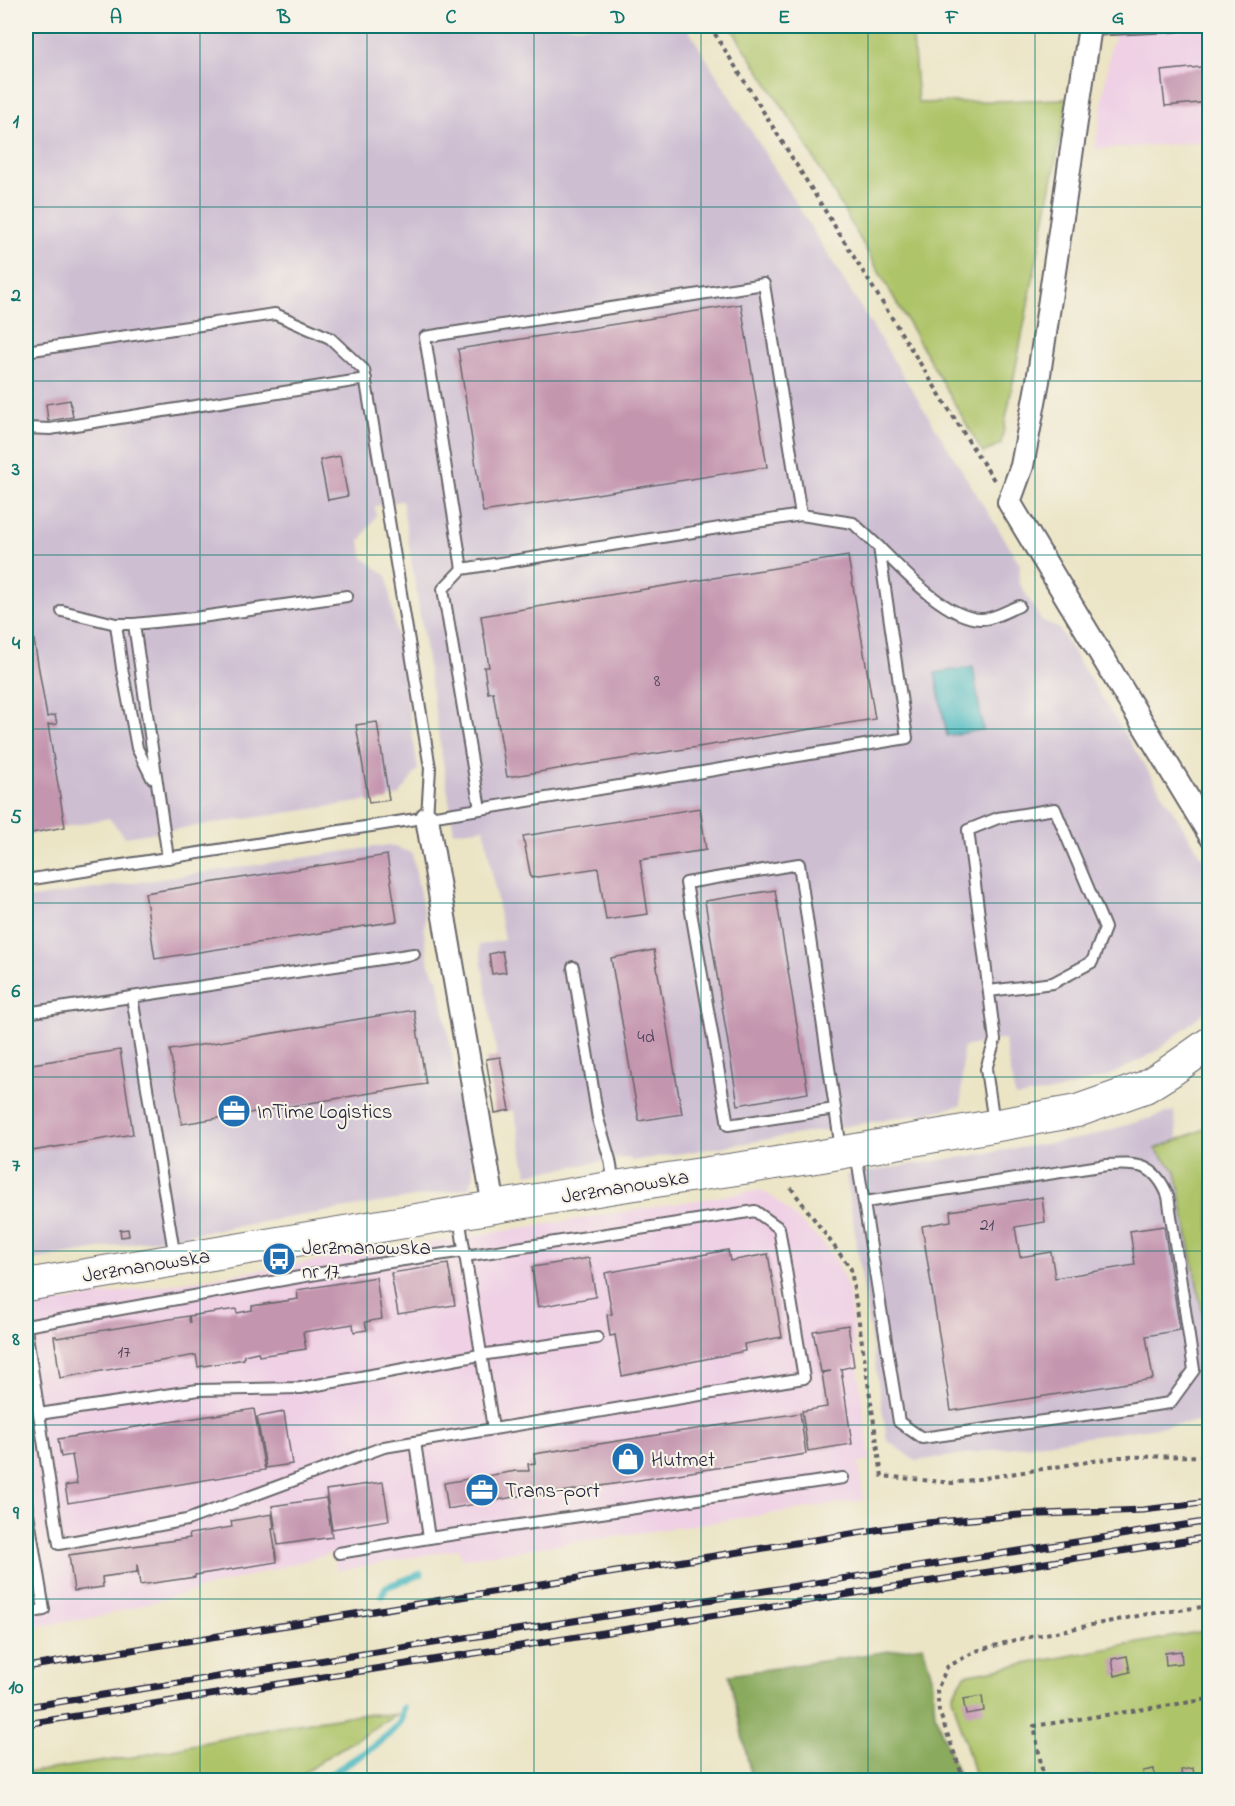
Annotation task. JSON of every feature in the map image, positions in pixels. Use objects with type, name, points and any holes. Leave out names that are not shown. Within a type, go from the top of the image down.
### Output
[{"type":"street","points":[[1089,28],[1038,381],[1022,466],[1009,502],[1209,836]]},
{"type":"street","points":[[427,818],[494,1207]]},
{"type":"street","name":"Jerzmanowska","points":[[26,1285],[1077,1112],[1145,1087],[1209,1043]]},
{"type":"lane","points":[[1089,28],[1175,26]]},
{"type":"lane","points":[[462,568],[425,337],[764,284],[801,515]]},
{"type":"lane","points":[[26,351],[274,314],[330,338],[364,370],[430,768],[427,818]]},
{"type":"lane","points":[[26,428],[50,429],[366,379]]},
{"type":"lane","points":[[480,809],[443,589],[462,568],[801,515],[853,523],[912,581],[934,598],[967,617],[982,620],[1019,606]]},
{"type":"lane","points":[[26,880],[427,818],[907,738],[879,547]]},
{"type":"lane","points":[[62,611],[116,624],[134,624],[194,618],[347,596]]},
{"type":"lane","points":[[116,624],[137,748],[157,787]]},
{"type":"lane","points":[[134,624],[168,858]]},
{"type":"lane","points":[[989,991],[1053,983],[1092,962],[1105,928],[1055,809],[998,818],[968,830],[995,1040],[986,1070],[995,1126]]},
{"type":"lane","points":[[834,1109],[728,1125],[687,883],[799,864],[834,1109],[858,1173],[865,1202],[899,1422],[922,1438],[1170,1404],[1194,1370],[1168,1196],[1157,1176],[1149,1170],[1140,1166],[1107,1165],[865,1202]]},
{"type":"lane","points":[[26,1013],[414,954]]},
{"type":"lane","points":[[573,967],[598,1119],[615,1187]]},
{"type":"lane","points":[[132,997],[176,1261]]},
{"type":"lane","points":[[755,1211],[779,1228],[804,1378],[384,1447],[187,1520],[59,1544],[26,1328],[350,1268],[755,1211]]},
{"type":"lane","points":[[458,1213],[493,1428]]},
{"type":"lane","points":[[39,1414],[198,1390],[301,1388],[480,1355],[597,1338]]},
{"type":"lane","points":[[415,1442],[429,1538]]},
{"type":"lane","points":[[339,1553],[843,1479]]},
{"type":"lane","points":[[26,1502],[44,1610],[26,1613]]},
{"type":"path","points":[[710,26],[964,435],[1009,502]]},
{"type":"path","points":[[783,1162],[788,1183],[851,1269],[882,1476],[953,1483],[1119,1457],[1209,1456]]},
{"type":"path","points":[[964,1780],[939,1712],[938,1690],[947,1667],[976,1651],[1016,1640],[1148,1614],[1209,1605]]},
{"type":"path","points":[[1044,1780],[1034,1726],[1209,1699]]},
{"type":"shaded area","points":[[26,26],[686,26],[1020,564],[1019,582],[1041,620],[1058,628],[1209,868],[1209,1008],[1157,1051],[1109,1076],[1056,1091],[1015,1097],[1004,1039],[963,1047],[961,1105],[933,1112],[709,1149],[631,1161],[630,1157],[527,1174],[514,1110],[495,1113],[486,1059],[497,1057],[479,945],[504,940],[484,828],[454,832],[402,501],[375,506],[376,516],[360,541],[363,558],[387,576],[418,769],[399,796],[125,837],[109,818],[26,835]]},
{"type":"shaded area","points":[[1116,26],[1209,26],[1209,142],[1095,149]]},
{"type":"shaded area","points":[[389,845],[412,853],[425,920],[424,933],[429,965],[438,979],[474,1176],[469,1188],[26,1261],[26,899]]},
{"type":"shaded area","points":[[1174,1111],[1209,1365],[1209,1420],[915,1461],[887,1440],[846,1175],[1083,1138]]},
{"type":"shaded area","points":[[760,1190],[774,1198],[823,1243],[836,1260],[848,1289],[870,1461],[859,1463],[864,1500],[461,1559],[459,1549],[337,1571],[333,1553],[98,1617],[26,1628],[26,1309]]},
{"type":"green space","points":[[730,26],[912,26],[918,103],[1068,99],[1001,444],[983,453],[797,129]]},
{"type":"green space","points":[[1209,1127],[1209,1349],[1176,1171],[1155,1149]]},
{"type":"green space","points":[[1209,1630],[1209,1780],[976,1780],[952,1696],[965,1675]]},
{"type":"green space","points":[[923,1646],[932,1677],[935,1714],[960,1780],[752,1780],[729,1675]]},
{"type":"green space","points":[[361,1714],[396,1715],[294,1780],[26,1780],[26,1773],[139,1756],[279,1727]]},
{"type":"water","points":[[973,667],[983,730],[947,736],[935,673]]},
{"type":"building","points":[[1210,66],[1210,102],[1165,106],[1161,71]]},
{"type":"building","points":[[741,304],[767,467],[483,512],[458,349]]},
{"type":"building","points":[[70,400],[73,417],[48,421],[46,404]]},
{"type":"building","points":[[340,456],[348,496],[328,500],[320,460]]},
{"type":"building","points":[[848,556],[875,719],[507,777],[493,692],[488,693],[484,667],[489,667],[481,616]]},
{"type":"building","points":[[26,593],[47,717],[55,715],[57,724],[48,725],[65,827],[26,834]]},
{"type":"building","points":[[377,722],[389,800],[369,803],[356,725]]},
{"type":"building","points":[[700,808],[706,850],[640,860],[648,914],[606,920],[598,868],[531,878],[523,836]]},
{"type":"building","points":[[387,855],[397,921],[155,959],[145,893]]},
{"type":"building","points":[[775,890],[808,1093],[738,1105],[705,901]]},
{"type":"building","points":[[654,950],[682,1114],[639,1121],[611,958]]},
{"type":"building","points":[[502,951],[506,972],[492,974],[489,954]]},
{"type":"building","points":[[414,1010],[426,1084],[182,1124],[170,1050]]},
{"type":"building","points":[[120,1050],[133,1134],[26,1152],[26,1065]]},
{"type":"building","points":[[500,1057],[510,1110],[495,1113],[486,1059]]},
{"type":"building","points":[[1042,1197],[1045,1222],[1015,1227],[1020,1257],[1051,1252],[1055,1278],[1135,1265],[1130,1231],[1164,1226],[1180,1330],[1146,1336],[1153,1379],[951,1411],[922,1226],[951,1221],[950,1211]]},
{"type":"building","points":[[128,1229],[129,1236],[121,1237],[120,1230]]},
{"type":"building","points":[[728,1250],[730,1261],[768,1254],[782,1337],[744,1344],[745,1351],[622,1376],[615,1335],[610,1336],[607,1315],[612,1314],[605,1273]]},
{"type":"building","points":[[589,1258],[596,1297],[538,1307],[532,1267]]},
{"type":"building","points":[[448,1264],[455,1305],[398,1314],[391,1273]]},
{"type":"building","points":[[376,1277],[382,1319],[365,1322],[367,1330],[354,1332],[353,1324],[303,1332],[306,1349],[259,1356],[258,1352],[244,1355],[244,1359],[198,1367],[196,1355],[60,1378],[54,1336],[57,1338],[188,1316],[190,1323],[189,1316],[236,1309],[237,1313],[252,1310],[252,1306],[298,1299],[297,1290]]},
{"type":"building","points":[[848,1325],[854,1366],[841,1369],[852,1444],[808,1451],[802,1411],[827,1407],[822,1373],[831,1371],[821,1372],[813,1331]]},
{"type":"building","points":[[254,1409],[265,1470],[68,1503],[65,1486],[77,1484],[72,1455],[61,1457],[58,1439]]},
{"type":"building","points":[[284,1412],[292,1464],[266,1468],[257,1417]]},
{"type":"building","points":[[800,1413],[806,1454],[562,1492],[520,1496],[448,1509],[444,1483],[516,1471],[529,1471],[528,1464],[535,1463],[534,1454]]},
{"type":"building","points":[[383,1482],[389,1520],[332,1529],[326,1490]]},
{"type":"building","points":[[326,1498],[332,1537],[278,1545],[272,1506]]},
{"type":"building","points":[[272,1514],[277,1562],[140,1585],[137,1564],[137,1572],[102,1577],[103,1587],[74,1591],[69,1555],[190,1538],[189,1534],[232,1527],[231,1521]]},
{"type":"building","points":[[1181,1651],[1182,1663],[1166,1665],[1165,1653]]},
{"type":"building","points":[[1127,1656],[1130,1672],[1115,1676],[1112,1659]]},
{"type":"building","points":[[982,1696],[984,1711],[966,1714],[963,1699]]},
{"type":"building","points":[[1193,1768],[1194,1776],[1182,1778],[1181,1770]]},
{"type":"building","points":[[1154,1769],[1155,1780],[1144,1780],[1143,1771]]},
{"type":"building","points":[[1090,1774],[1090,1780],[1079,1780],[1079,1775]]},
{"type":"waterway","points":[[382,1595],[386,1587],[421,1574]]},
{"type":"waterway","points":[[321,1780],[364,1753],[395,1729],[402,1717],[403,1708]]},
{"type":"railway","points":[[26,1667],[882,1529],[1019,1515],[1143,1510],[1210,1502]]},
{"type":"railway","points":[[26,1707],[1210,1521]]},
{"type":"railway","points":[[26,1724],[1210,1537]]},
{"type":"place","name":"InTime Logistics","points":[[234,1111]]},
{"type":"place","name":"Jerzmanowska nr 17","points":[[279,1259]]},
{"type":"place","name":"Hutmet","points":[[628,1459]]},
{"type":"place","name":"Trans-port","points":[[482,1490]]}]
